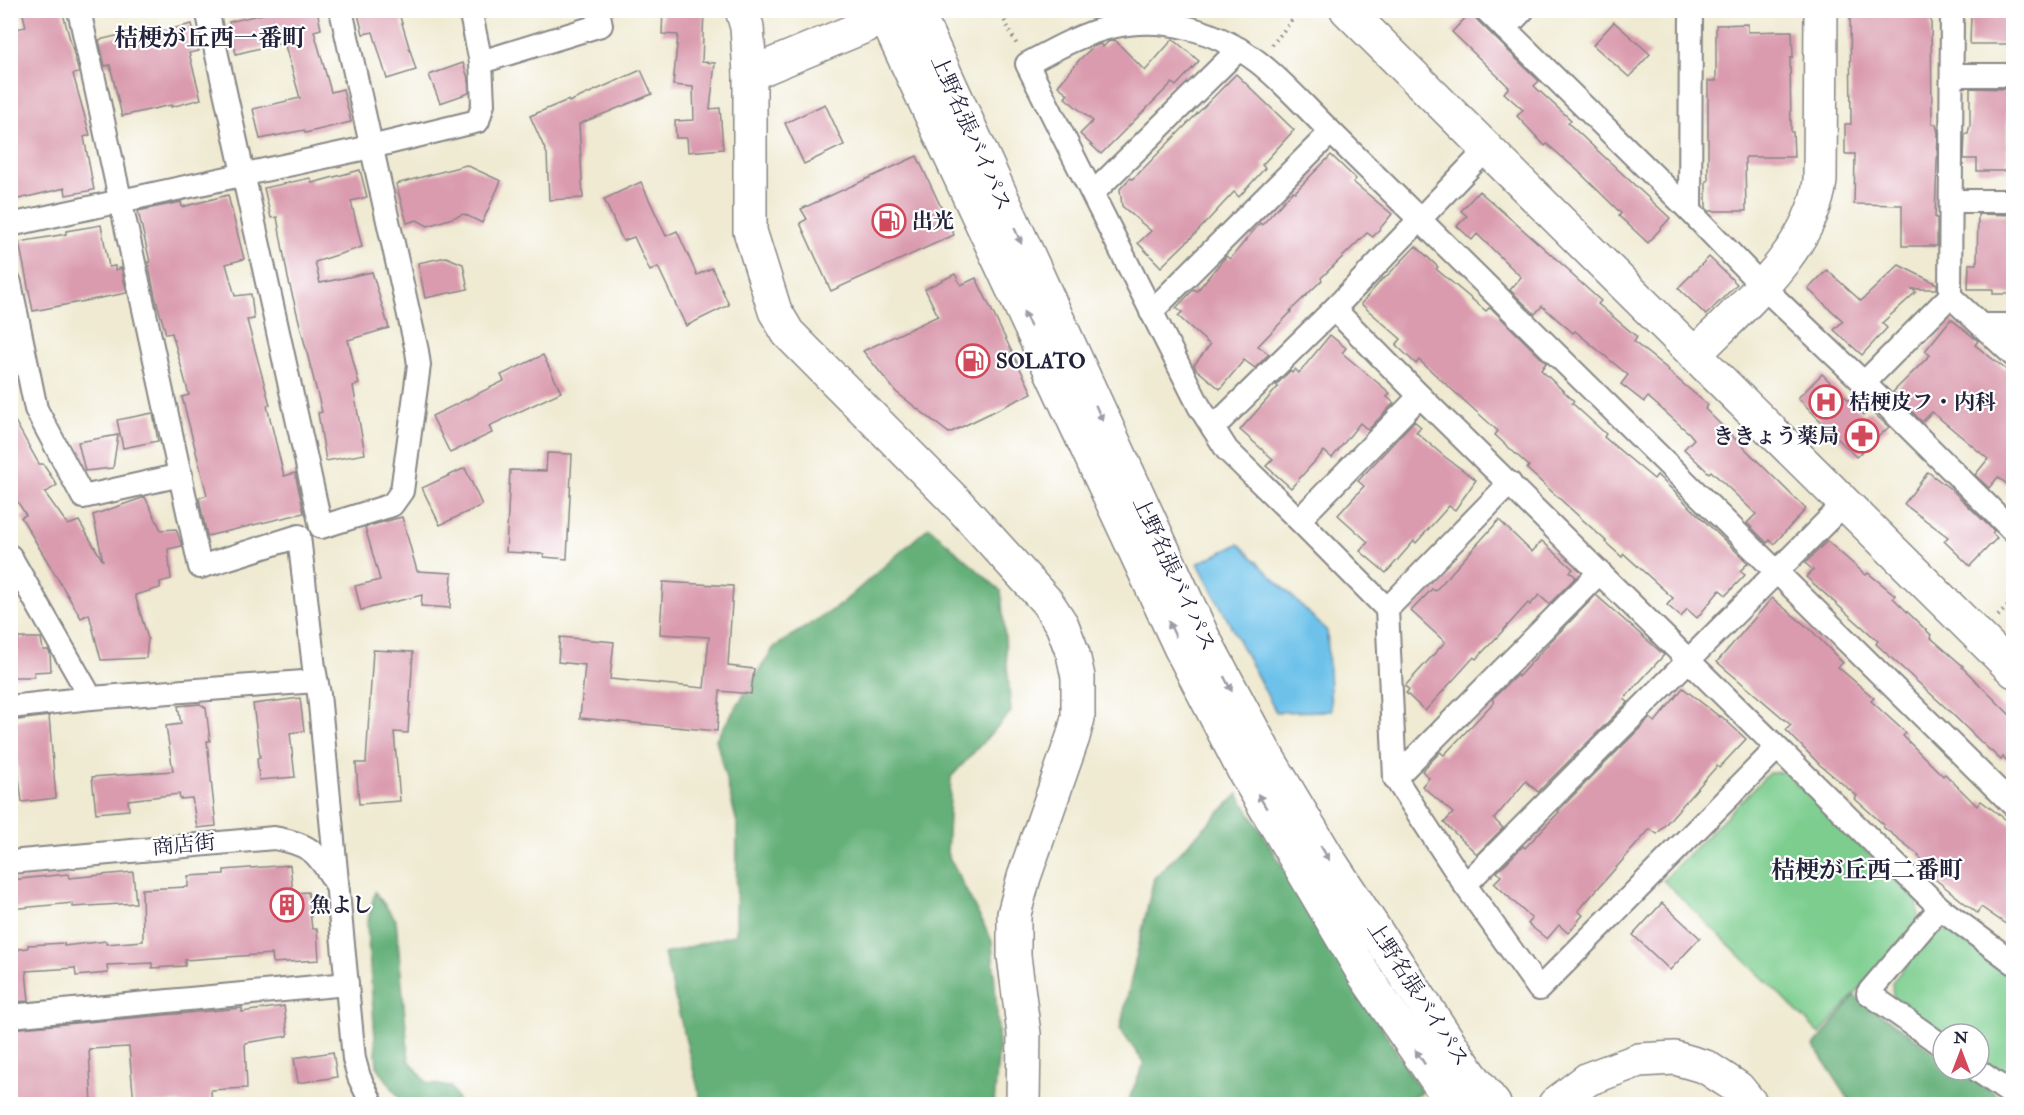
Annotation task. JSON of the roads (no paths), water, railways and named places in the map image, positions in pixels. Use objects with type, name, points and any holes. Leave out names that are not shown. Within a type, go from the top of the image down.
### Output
[{"type":"main road","points":[[742,10],[747,27],[750,74],[750,231],[775,311],[788,333],[816,363],[882,426],[1031,583],[1062,625],[1073,654],[1078,677],[1078,718],[1024,877],[1014,914],[1014,956],[1024,1034],[1023,1104]]},
{"type":"main road","points":[[1347,10],[2013,672]]},
{"type":"main road","points":[[1694,355],[1761,286],[1792,250],[1815,207],[1820,181],[1821,10]]},
{"type":"main road","points":[[750,74],[897,13]]},
{"type":"main road","name":"上野名張バイパス","points":[[897,13],[1181,649],[1244,771],[1365,976],[1453,1104]]},
{"type":"main road","name":"上野名張バイパス","points":[[897,13],[1203,637],[1265,753],[1331,863],[1470,1074],[1494,1104]]},
{"type":"main road","points":[[1555,1104],[1588,1079],[1639,1060],[1676,1058],[1706,1067],[1738,1088],[1751,1104]]},
{"type":"street","points":[[79,10],[200,567],[392,505],[402,491],[419,365],[341,10]]},
{"type":"street","points":[[207,10],[321,527]]},
{"type":"street","points":[[10,225],[371,147],[478,121],[484,97],[481,62],[470,10]]},
{"type":"street","points":[[481,62],[601,25],[598,10]]},
{"type":"street","points":[[1486,10],[1690,211],[1761,286],[1864,383],[2013,532]]},
{"type":"street","points":[[1505,28],[1523,10]]},
{"type":"street","points":[[1690,211],[1691,10]]},
{"type":"street","points":[[1864,383],[1950,296],[1952,10]]},
{"type":"street","points":[[1776,748],[1539,989],[1465,885],[1395,778],[1387,609],[1227,450],[1199,406],[1027,64],[1087,35],[1111,27],[1154,23],[1199,30],[1239,49],[1258,62],[2013,806]]},
{"type":"street","points":[[1093,193],[1239,49]]},
{"type":"street","points":[[1952,75],[2013,75]]},
{"type":"street","points":[[1151,312],[1331,132]]},
{"type":"street","points":[[1213,428],[1334,309],[1487,149]]},
{"type":"street","points":[[1951,201],[2013,201]]},
{"type":"street","points":[[10,284],[36,409],[83,497],[181,474]]},
{"type":"street","points":[[1950,296],[2013,357]]},
{"type":"street","points":[[1334,309],[1940,908],[2013,963]]},
{"type":"street","points":[[1982,325],[2013,325]]},
{"type":"street","points":[[1299,520],[1420,396]]},
{"type":"street","points":[[1387,609],[1510,483]]},
{"type":"street","points":[[1465,885],[1845,503]]},
{"type":"street","points":[[299,536],[319,694],[354,1059],[358,1077],[372,1104]]},
{"type":"street","points":[[12,561],[91,698]]},
{"type":"street","points":[[1395,778],[1600,572]]},
{"type":"street","points":[[10,707],[91,698],[316,681]]},
{"type":"street","name":"商店街","points":[[10,862],[274,838],[303,845],[318,856],[338,885]]},
{"type":"street","points":[[1931,1038],[1868,993],[1940,908]]},
{"type":"street","points":[[10,1016],[347,984]]},
{"type":"street","points":[[1991,1080],[2013,1096]]},
{"type":"water","points":[[1239,544],[1327,631],[1331,711],[1276,712],[1198,563]]},
{"type":"place","name":"出光","points":[[889,221]]},
{"type":"place","name":"SOLATO","points":[[973,361]]},
{"type":"place","name":"桔梗皮フ・内科","points":[[1826,402]]},
{"type":"place","name":"ききょう薬局","points":[[1862,436]]},
{"type":"place","name":"魚よし","points":[[287,905]]},
{"type":"district","name":"桔梗が丘西一番町","points":[[210,38]]},
{"type":"district","name":"桔梗が丘西二番町","points":[[1867,870]]}]
